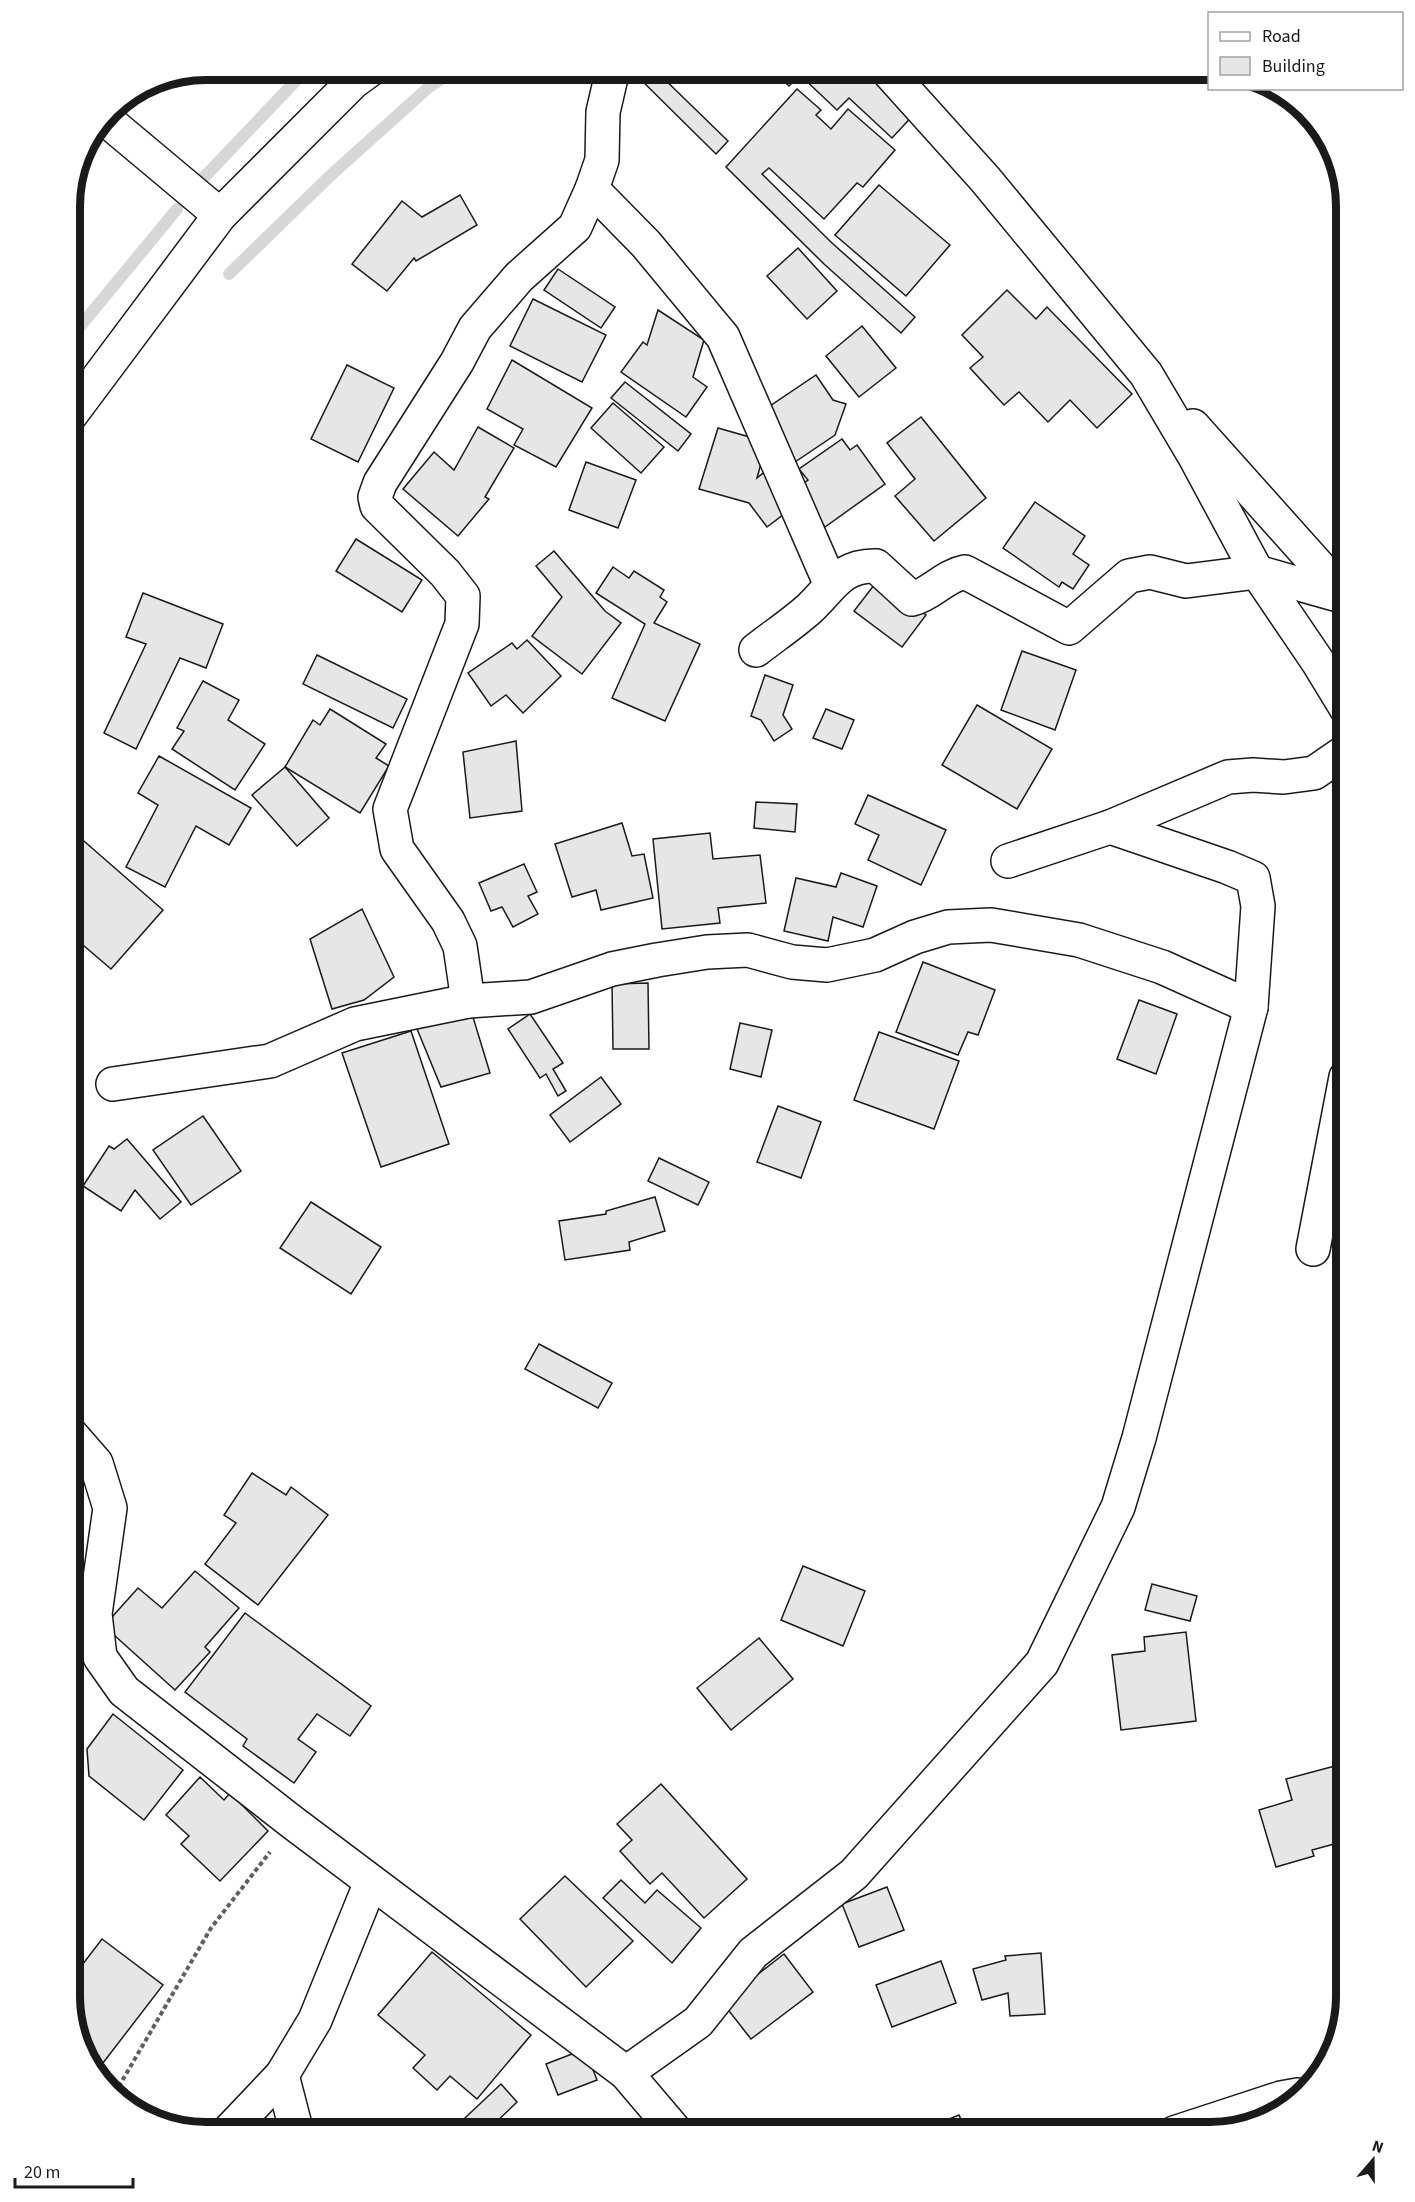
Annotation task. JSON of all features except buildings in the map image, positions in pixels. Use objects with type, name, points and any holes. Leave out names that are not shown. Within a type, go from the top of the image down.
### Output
[{"type":"street","points":[[80,402],[220,215],[356,80]]},
{"type":"street","points":[[468,1001],[460,946],[448,921],[397,849],[390,809],[462,624],[463,596],[445,573],[377,506],[375,497],[380,483],[457,362],[475,328],[519,276],[575,227],[602,160],[603,112],[611,80]]},
{"type":"street","points":[[896,80],[985,179],[1146,374],[1336,587]]},
{"type":"street","points":[[110,123],[220,215]]},
{"type":"street","points":[[592,189],[646,244],[723,337],[830,584]]},
{"type":"street","points":[[1146,374],[1194,455],[1257,572],[1336,692]]},
{"type":"street","points":[[756,650],[810,608],[830,584],[859,565],[876,566],[912,599],[925,596],[951,574],[964,572],[1069,628],[1130,576],[1150,572],[1186,581],[1257,572],[1336,594]]},
{"type":"street","points":[[1008,861],[1110,827],[1228,777],[1253,775],[1284,777],[1314,773],[1336,758]]},
{"type":"street","points":[[626,2073],[698,2022],[753,1953],[854,1874],[1042,1664],[1118,1507],[1139,1438],[1251,1007],[1258,906],[1253,878],[1110,827]]},
{"type":"street","points":[[113,1084],[270,1061],[355,1024],[468,1001],[531,997],[612,969],[707,952],[748,951],[792,962],[827,965],[875,955],[915,937],[948,927],[991,925],[1089,943],[1162,967],[1251,1007]]},
{"type":"street","points":[[1313,1248],[1336,1129]]},
{"type":"street","points":[[80,1445],[96,1463],[110,1508],[95,1614],[100,1657],[124,1690],[292,1822],[626,2073],[668,2122]]},
{"type":"street","points":[[237,2122],[282,2075],[315,2020],[371,1882]]},
{"type":"street","points":[[282,2075],[294,2122]]},
{"type":"street","points":[[1213,2122],[1276,2104]]},
{"type":"path","points":[[118,2087],[211,1928],[292,1822]]},
{"type":"waterway","points":[[192,190],[297,80]]},
{"type":"waterway","points":[[229,274],[331,175],[429,87],[440,80]]},
{"type":"waterway","points":[[80,327],[177,209]]}]
